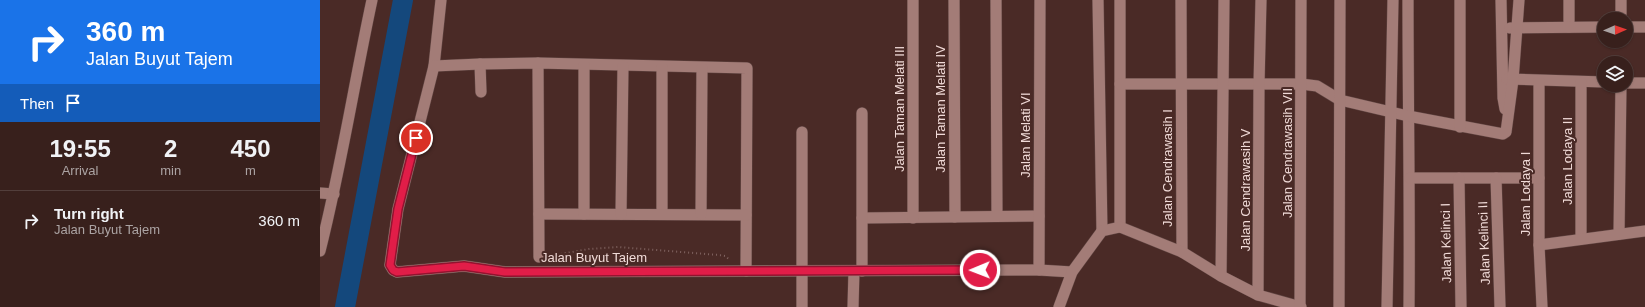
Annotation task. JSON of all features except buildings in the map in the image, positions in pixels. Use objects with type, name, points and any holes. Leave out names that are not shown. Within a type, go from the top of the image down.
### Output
[{"type":"street","points":[[320,251],[334,194],[372,0]]},
{"type":"street","name":"Jalan Buyut Tajem","points":[[441,0],[434,66],[398,209],[390,265],[393,270],[397,272],[464,266],[498,272],[1039,270],[1072,272]]},
{"type":"street","name":"Jalan Taman Melati III","points":[[912,218],[913,0]]},
{"type":"street","name":"Jalan Taman Melati IV","points":[[954,0],[955,217]]},
{"type":"street","points":[[996,0],[997,216]]},
{"type":"street","name":"Jalan Melati VI","points":[[1039,270],[1040,0]]},
{"type":"street","points":[[1059,307],[1072,272],[1102,231],[1098,0]]},
{"type":"street","points":[[1120,0],[1120,227]]},
{"type":"street","name":"Jalan Cendrawasih I","points":[[1181,0],[1182,252]]},
{"type":"street","points":[[1221,276],[1224,0]]},
{"type":"street","name":"Jalan Cendrawasih V","points":[[1258,295],[1261,0]]},
{"type":"street","name":"Jalan Cendrawasih VII","points":[[1301,0],[1301,307]]},
{"type":"street","points":[[1339,307],[1340,0]]},
{"type":"street","points":[[1387,307],[1393,0]]},
{"type":"street","points":[[1408,0],[1408,116],[1410,178],[1409,307]]},
{"type":"street","points":[[1460,0],[1460,127]]},
{"type":"street","points":[[1120,84],[1223,83],[1301,84],[1317,86],[1340,100],[1460,127],[1505,134],[1508,112],[1508,79],[1502,29],[1501,0]]},
{"type":"street","points":[[1508,79],[1517,28],[1519,0]]},
{"type":"street","points":[[1569,0],[1569,27]]},
{"type":"street","points":[[1621,0],[1621,12]]},
{"type":"street","points":[[1502,29],[1597,27]]},
{"type":"street","points":[[1633,27],[1645,27]]},
{"type":"street","points":[[480,64],[481,92]]},
{"type":"street","points":[[434,66],[538,64],[747,68],[746,215],[741,271]]},
{"type":"street","points":[[538,64],[539,258]]},
{"type":"street","points":[[584,65],[584,214]]},
{"type":"street","points":[[621,214],[622,66]]},
{"type":"street","points":[[662,67],[662,214]]},
{"type":"street","points":[[701,214],[702,68]]},
{"type":"street","points":[[1508,79],[1597,82]]},
{"type":"street","name":"Jalan Lodaya I","points":[[1539,81],[1539,245],[1542,307]]},
{"type":"street","name":"Jalan Lodaya II","points":[[1581,239],[1582,82]]},
{"type":"street","points":[[1633,83],[1645,83]]},
{"type":"street","points":[[1619,234],[1621,92]]},
{"type":"street","points":[[853,307],[858,271],[862,218],[862,113]]},
{"type":"street","points":[[802,132],[802,307]]},
{"type":"street","points":[[1410,178],[1539,178]]},
{"type":"street","name":"Jalan Kelinci I","points":[[1459,178],[1461,307]]},
{"type":"street","name":"Jalan Kelinci II","points":[[1496,178],[1500,307]]},
{"type":"street","points":[[320,193],[334,194]]},
{"type":"street","points":[[539,214],[746,215]]},
{"type":"street","points":[[862,218],[1039,216]]},
{"type":"street","points":[[1102,231],[1120,227],[1182,252],[1221,276],[1258,295],[1301,307]]},
{"type":"street","points":[[1539,245],[1645,231]]},
{"type":"path","points":[[539,258],[589,249],[618,248],[724,256],[741,271]]},
{"type":"waterway","points":[[345,307],[403,0]]},
{"type":"route","points":[[416,138],[398,209],[390,265],[393,270],[397,272],[422,271],[456,266],[470,266],[498,272],[980,270]]}]
